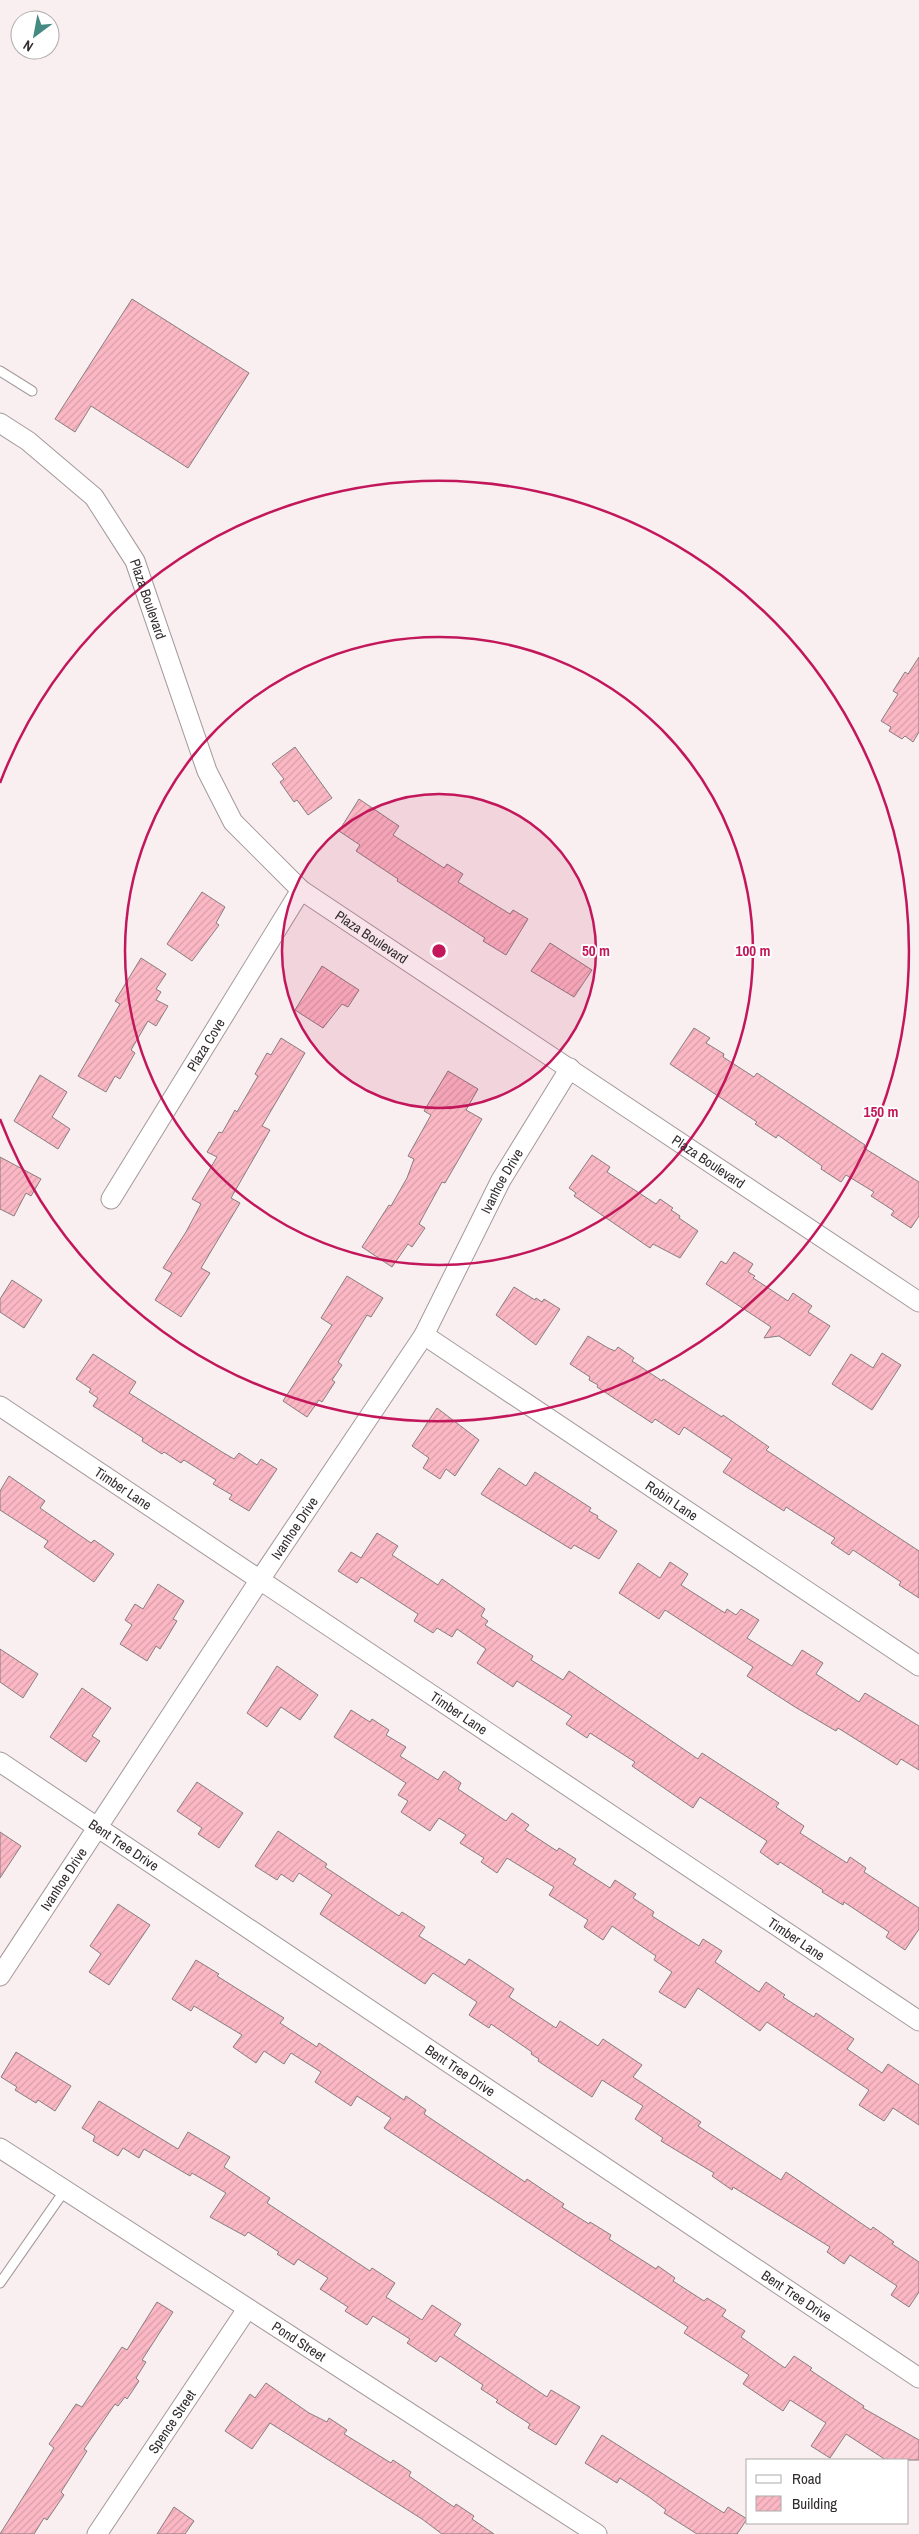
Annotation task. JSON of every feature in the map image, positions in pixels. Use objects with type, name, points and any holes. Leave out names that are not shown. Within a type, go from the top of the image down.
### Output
[{"type":"street","name":"Plaza Boulevard","points":[[0,423],[28,441],[94,497],[100,505],[135,560],[207,771],[233,822],[301,890],[919,1302]]},
{"type":"street","name":"Plaza Cove","points":[[111,1199],[301,890]]},
{"type":"street","name":"Ivanhoe Drive","points":[[0,1976],[99,1828],[261,1578],[424,1335],[501,1180],[570,1068]]},
{"type":"street","name":"Robin Lane","points":[[424,1335],[919,1666]]},
{"type":"street","name":"Timber Lane","points":[[0,1406],[261,1578],[919,2021]]},
{"type":"street","name":"Bent Tree Drive","points":[[0,1762],[919,2378]]},
{"type":"street","name":"Pond Street","points":[[0,2148],[597,2534]]},
{"type":"street","name":"Spence Street","points":[[97,2534],[247,2309]]},
{"type":"lane","points":[[0,371],[32,391]]},
{"type":"lane","points":[[0,2282],[65,2190]]},
{"type":"building","points":[[132,299],[249,373],[188,468],[91,406],[75,432],[55,419]]},
{"type":"building","points":[[919,657],[919,732],[913,742],[905,736],[902,739],[889,731],[891,727],[881,721],[898,694],[893,691],[905,672],[908,674]]},
{"type":"building","points":[[295,747],[332,798],[308,815],[297,800],[294,802],[280,782],[284,779],[272,764]]},
{"type":"building","points":[[359,799],[399,826],[393,835],[444,868],[447,864],[463,874],[458,882],[510,914],[513,910],[528,919],[506,955],[483,941],[485,938],[397,881],[398,879],[356,851],[360,845],[339,831]]},
{"type":"building","points":[[202,892],[225,907],[216,923],[219,925],[192,961],[167,944]]},
{"type":"building","points":[[550,943],[592,970],[574,997],[531,971]]},
{"type":"building","points":[[141,958],[166,974],[156,989],[161,992],[156,1000],[168,1006],[156,1026],[148,1021],[131,1050],[135,1053],[120,1079],[115,1076],[106,1092],[78,1076],[120,1004],[115,1001]]},
{"type":"building","points":[[322,966],[359,990],[348,1007],[342,1004],[323,1028],[295,1010]]},
{"type":"building","points":[[694,1028],[710,1038],[706,1043],[724,1054],[723,1057],[754,1077],[757,1073],[865,1145],[864,1148],[919,1182],[919,1216],[911,1228],[891,1215],[894,1211],[871,1196],[874,1192],[846,1175],[841,1182],[821,1169],[822,1166],[778,1135],[776,1138],[755,1124],[757,1122],[670,1064]]},
{"type":"building","points":[[281,1038],[305,1053],[262,1126],[270,1130],[231,1198],[240,1203],[201,1268],[210,1273],[181,1317],[155,1300],[172,1273],[163,1268],[201,1204],[192,1199],[217,1157],[207,1152],[219,1132],[222,1133],[235,1110],[237,1112],[258,1076],[255,1074],[267,1053],[271,1055]]},
{"type":"building","points":[[448,1071],[478,1089],[466,1110],[482,1119],[445,1183],[442,1182],[419,1224],[425,1228],[412,1247],[408,1244],[392,1267],[362,1247],[389,1205],[391,1206],[407,1178],[414,1159],[408,1156],[431,1115],[424,1111]]},
{"type":"building","points":[[40,1075],[67,1092],[52,1117],[70,1129],[58,1149],[14,1121]]},
{"type":"building","points":[[592,1155],[610,1167],[607,1172],[656,1204],[660,1199],[673,1208],[671,1210],[680,1216],[679,1218],[698,1231],[680,1258],[653,1244],[650,1248],[574,1196],[576,1193],[569,1188]]},
{"type":"building","points":[[0,1157],[41,1179],[31,1196],[26,1193],[14,1216],[0,1209]]},
{"type":"building","points":[[734,1252],[753,1264],[748,1272],[755,1276],[753,1278],[788,1301],[793,1293],[812,1306],[808,1312],[830,1326],[810,1356],[779,1336],[764,1338],[771,1327],[706,1284],[721,1261],[726,1264]]},
{"type":"building","points":[[347,1276],[383,1298],[371,1317],[367,1315],[338,1362],[342,1365],[332,1380],[335,1382],[322,1402],[319,1400],[307,1417],[283,1401],[332,1325],[321,1318]]},
{"type":"building","points":[[12,1280],[42,1300],[24,1328],[0,1312],[0,1299]]},
{"type":"building","points":[[514,1287],[535,1300],[536,1298],[542,1302],[544,1299],[560,1309],[536,1345],[496,1315]]},
{"type":"building","points":[[588,1336],[615,1351],[618,1347],[634,1358],[632,1361],[662,1381],[663,1379],[722,1417],[723,1415],[769,1447],[766,1450],[919,1551],[919,1598],[899,1585],[901,1582],[853,1550],[849,1555],[831,1543],[835,1538],[786,1507],[784,1511],[723,1472],[732,1459],[684,1427],[679,1435],[655,1419],[652,1423],[597,1387],[598,1385],[589,1380],[590,1377],[570,1364]]},
{"type":"building","points":[[882,1353],[901,1365],[872,1410],[832,1384],[851,1354],[873,1368]]},
{"type":"building","points":[[93,1354],[136,1382],[129,1393],[222,1452],[234,1459],[239,1453],[257,1465],[261,1459],[277,1469],[249,1511],[229,1499],[232,1495],[213,1484],[216,1480],[184,1460],[181,1463],[164,1452],[162,1454],[142,1441],[143,1438],[93,1406],[98,1398],[89,1392],[91,1389],[76,1379]]},
{"type":"building","points":[[437,1408],[479,1440],[455,1476],[446,1469],[440,1479],[423,1468],[429,1458],[412,1446]]},
{"type":"building","points":[[499,1468],[526,1486],[535,1472],[591,1508],[589,1511],[617,1531],[599,1559],[574,1545],[571,1549],[481,1494]]},
{"type":"building","points":[[9,1476],[45,1501],[40,1508],[91,1543],[94,1540],[114,1554],[94,1582],[44,1547],[48,1541],[0,1510],[0,1491]]},
{"type":"building","points":[[377,1533],[398,1546],[392,1555],[438,1585],[442,1579],[485,1609],[481,1616],[488,1621],[485,1625],[533,1656],[531,1660],[563,1680],[569,1671],[698,1759],[702,1753],[779,1803],[776,1807],[804,1826],[800,1833],[847,1863],[850,1857],[866,1868],[864,1872],[919,1908],[919,1929],[905,1950],[886,1937],[889,1932],[844,1902],[843,1905],[822,1892],[823,1890],[780,1862],[778,1865],[760,1852],[767,1841],[700,1797],[693,1808],[632,1766],[635,1762],[590,1733],[587,1738],[566,1724],[572,1716],[517,1681],[513,1687],[477,1663],[486,1649],[457,1629],[452,1637],[437,1628],[433,1633],[414,1621],[418,1614],[361,1577],[357,1583],[338,1571],[351,1552],[361,1558]]},
{"type":"building","points":[[670,1562],[688,1574],[681,1585],[725,1613],[727,1609],[736,1615],[741,1609],[759,1620],[747,1638],[792,1666],[802,1650],[823,1663],[816,1674],[859,1702],[865,1693],[919,1726],[919,1770],[901,1759],[897,1765],[838,1728],[836,1731],[795,1707],[747,1676],[753,1667],[665,1610],[659,1619],[619,1593],[638,1563],[660,1578]]},
{"type":"building","points":[[158,1584],[184,1601],[173,1619],[177,1621],[160,1649],[156,1646],[147,1661],[120,1644],[132,1625],[125,1620],[135,1604],[143,1609]]},
{"type":"building","points":[[0,1649],[38,1674],[23,1698],[0,1682]]},
{"type":"building","points":[[277,1666],[318,1695],[300,1720],[281,1707],[267,1727],[247,1713]]},
{"type":"building","points":[[82,1688],[111,1708],[92,1736],[100,1741],[86,1762],[50,1737]]},
{"type":"building","points":[[351,1710],[370,1722],[372,1719],[389,1730],[386,1735],[406,1747],[400,1756],[438,1780],[444,1771],[461,1783],[458,1789],[506,1821],[512,1813],[529,1825],[525,1830],[557,1851],[559,1848],[576,1859],[573,1864],[610,1888],[615,1880],[636,1894],[633,1898],[654,1912],[652,1916],[699,1946],[703,1939],[722,1951],[715,1962],[759,1992],[766,1982],[785,1995],[783,1997],[814,2017],[816,2013],[854,2039],[847,2049],[882,2073],[888,2064],[919,2085],[919,2125],[893,2108],[884,2121],[859,2105],[869,2090],[767,2022],[760,2031],[698,1988],[685,2008],[659,1992],[672,1972],[654,1960],[656,1956],[612,1926],[603,1940],[584,1927],[588,1920],[549,1895],[554,1887],[507,1858],[497,1873],[481,1862],[484,1858],[460,1843],[466,1835],[439,1818],[430,1831],[401,1812],[408,1801],[398,1795],[406,1783],[334,1737]]},
{"type":"building","points":[[197,1782],[243,1813],[219,1848],[198,1834],[202,1828],[177,1811]]},
{"type":"building","points":[[278,1831],[327,1864],[325,1867],[399,1916],[402,1912],[425,1927],[419,1936],[465,1965],[469,1959],[514,1989],[509,1997],[556,2028],[560,2021],[598,2046],[603,2039],[642,2065],[633,2077],[701,2122],[698,2126],[781,2180],[786,2172],[871,2230],[873,2227],[894,2242],[892,2244],[919,2262],[919,2292],[909,2307],[891,2295],[897,2286],[850,2255],[844,2264],[827,2252],[830,2247],[733,2187],[732,2190],[712,2176],[714,2173],[661,2141],[663,2138],[635,2119],[643,2106],[602,2080],[592,2097],[538,2061],[539,2059],[531,2054],[532,2052],[491,2024],[489,2028],[469,2015],[477,2002],[433,1973],[425,1984],[320,1914],[332,1895],[299,1873],[293,1882],[281,1874],[277,1880],[255,1866]]},
{"type":"building","points":[[0,1832],[21,1846],[0,1878]]},
{"type":"building","points":[[118,1904],[150,1925],[109,1985],[89,1972],[101,1954],[90,1946]]},
{"type":"building","points":[[196,1960],[219,1974],[217,1976],[284,2018],[280,2023],[317,2047],[319,2043],[404,2100],[406,2096],[426,2110],[424,2114],[525,2182],[527,2179],[564,2204],[562,2207],[611,2235],[609,2239],[656,2269],[658,2266],[675,2278],[673,2281],[704,2301],[707,2298],[726,2310],[722,2316],[745,2331],[741,2337],[785,2368],[794,2356],[812,2368],[810,2370],[864,2406],[863,2408],[919,2440],[919,2460],[884,2459],[846,2434],[830,2458],[811,2446],[826,2423],[790,2400],[783,2411],[743,2384],[749,2375],[684,2333],[688,2327],[384,2128],[391,2118],[357,2096],[351,2106],[315,2082],[321,2072],[291,2053],[284,2064],[264,2051],[256,2063],[233,2047],[242,2035],[194,2006],[191,2011],[172,1999]]},
{"type":"building","points":[[16,2052],[71,2086],[55,2111],[38,2100],[36,2103],[15,2090],[17,2087],[1,2077]]},
{"type":"building","points":[[99,2101],[178,2149],[188,2132],[230,2157],[224,2167],[270,2198],[267,2203],[370,2271],[372,2268],[395,2283],[386,2297],[422,2320],[432,2305],[461,2324],[454,2335],[547,2397],[551,2390],[580,2407],[556,2445],[528,2428],[530,2424],[496,2402],[498,2400],[481,2389],[483,2385],[440,2356],[436,2362],[407,2343],[410,2339],[373,2316],[367,2325],[345,2311],[348,2307],[320,2289],[328,2278],[298,2259],[294,2265],[277,2254],[279,2252],[248,2232],[245,2236],[210,2217],[226,2193],[192,2173],[190,2176],[144,2149],[139,2158],[123,2148],[118,2156],[93,2141],[95,2136],[82,2128]]},
{"type":"building","points":[[157,2302],[173,2312],[142,2360],[146,2362],[136,2378],[139,2381],[127,2399],[125,2397],[118,2406],[115,2404],[84,2449],[87,2451],[61,2492],[64,2495],[47,2520],[44,2518],[34,2534],[0,2534],[54,2448],[49,2444],[76,2404],[82,2407],[122,2347],[127,2350]]},
{"type":"building","points":[[266,2383],[309,2413],[327,2422],[329,2418],[347,2430],[344,2434],[391,2463],[393,2460],[411,2472],[409,2476],[454,2507],[456,2504],[474,2516],[472,2519],[494,2534],[442,2534],[422,2519],[270,2423],[252,2449],[225,2431],[250,2394],[255,2398]]},
{"type":"building","points":[[602,2435],[724,2513],[728,2507],[746,2518],[746,2520],[737,2534],[697,2534],[664,2513],[666,2510],[620,2478],[617,2483],[585,2463]]},
{"type":"building","points":[[174,2507],[194,2521],[185,2534],[157,2534]]}]
